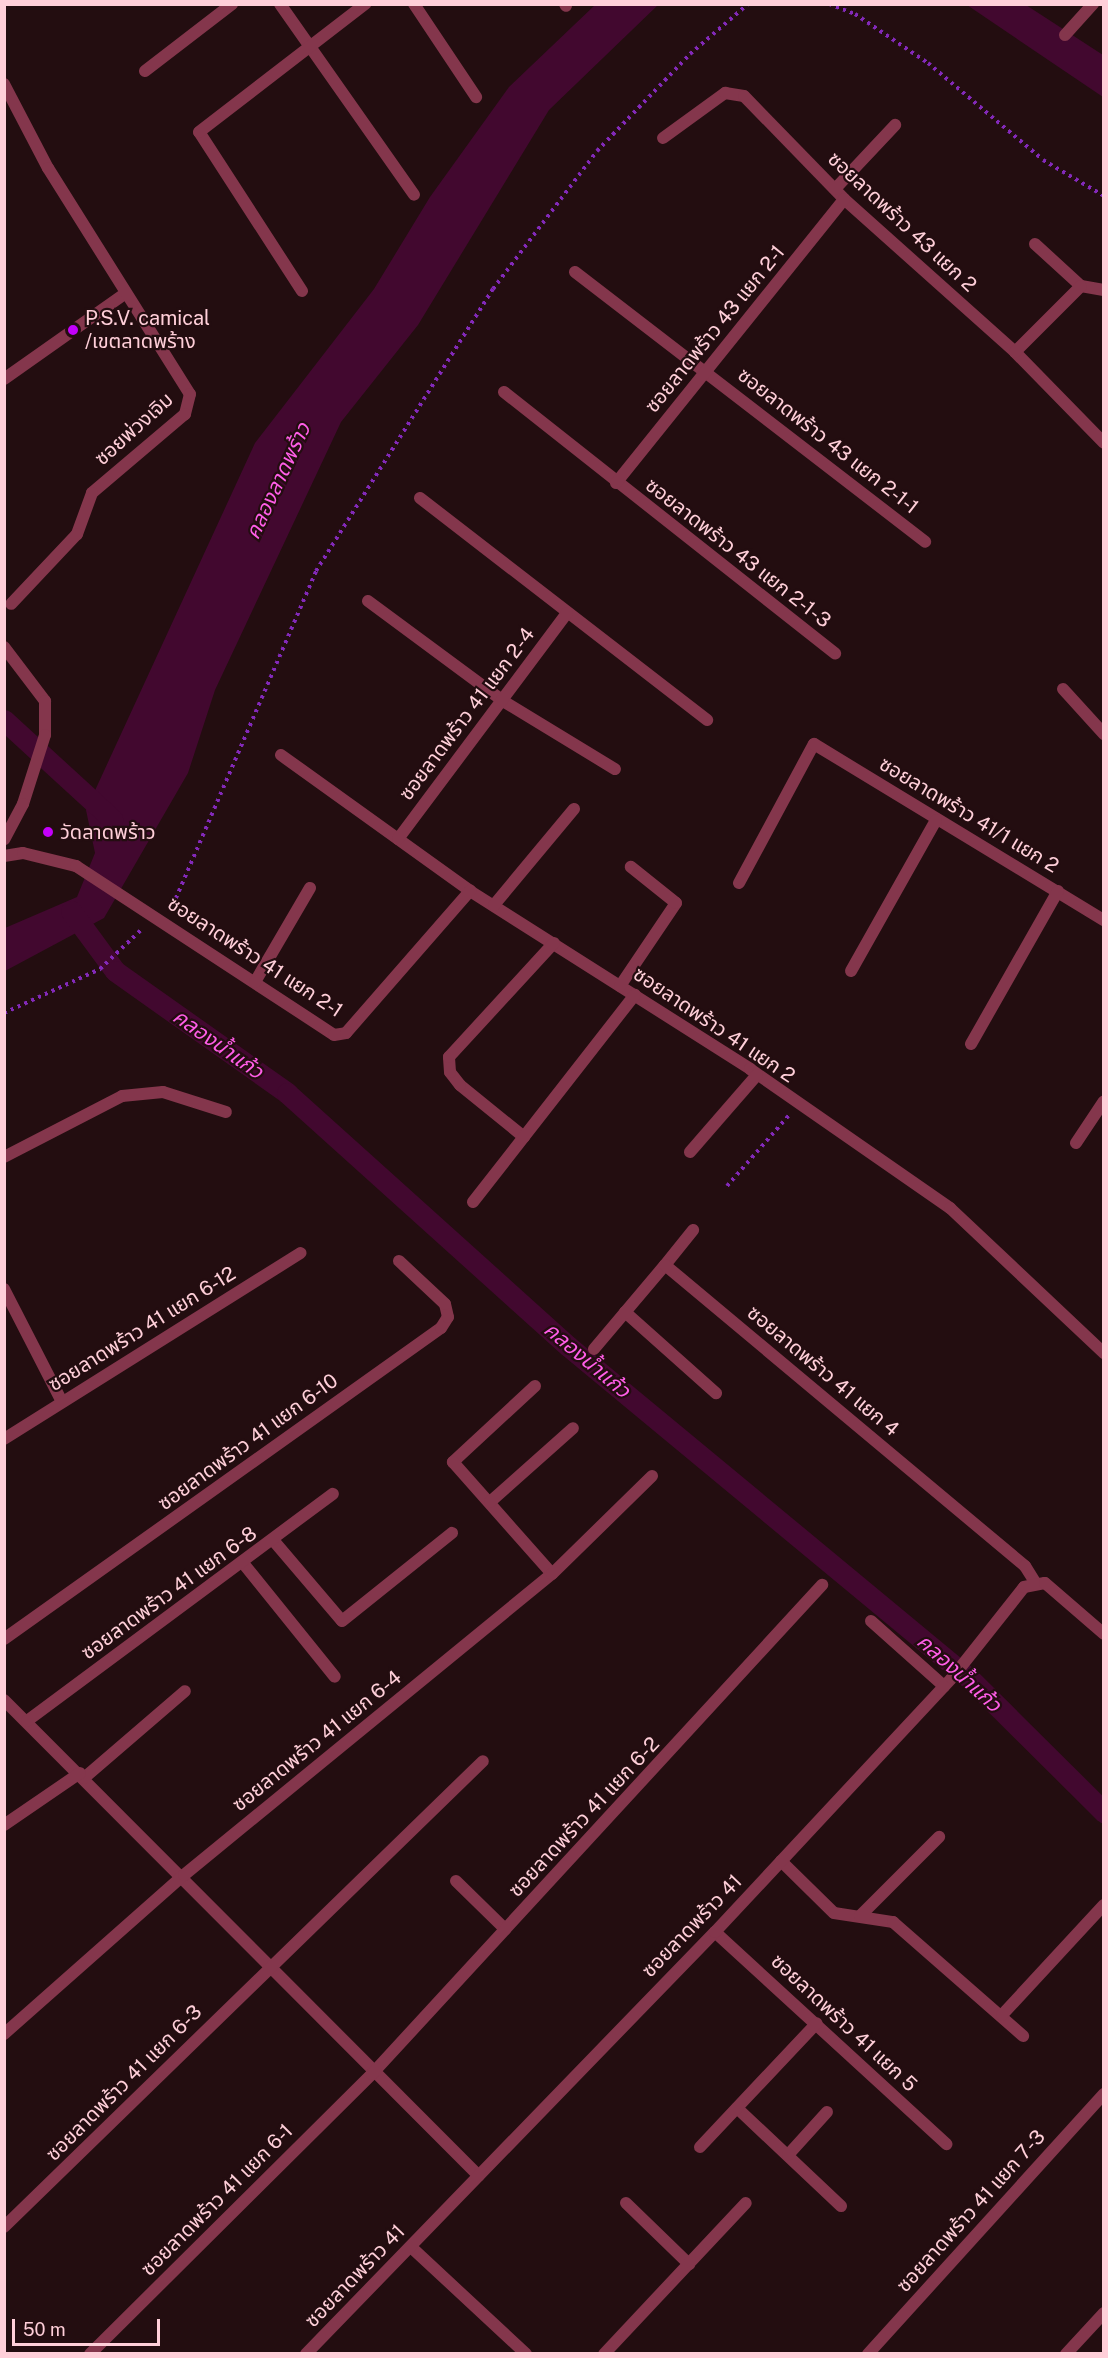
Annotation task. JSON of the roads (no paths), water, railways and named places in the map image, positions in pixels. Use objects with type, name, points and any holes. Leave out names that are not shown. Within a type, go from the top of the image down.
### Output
[{"type":"street","points":[[145,71],[232,4]]},
{"type":"street","points":[[280,4],[414,195]]},
{"type":"street","points":[[302,291],[199,132],[308,45],[365,4]]},
{"type":"street","points":[[414,4],[476,97]]},
{"type":"street","points":[[1065,35],[1093,4]]},
{"type":"street","name":"ซอยพ่วงเจิม","points":[[4,84],[126,294],[190,394],[190,406],[92,493],[77,534],[11,604]]},
{"type":"street","name":"ซอยลาดพร้าว 43 แยก 2","points":[[663,138],[734,91],[844,199],[1015,352],[1104,443]]},
{"type":"street","points":[[835,189],[895,125]]},
{"type":"street","name":"ซอยลาดพร้าว 43 แยก 2-1","points":[[616,483],[844,199]]},
{"type":"street","points":[[1035,244],[1081,286],[1104,290]]},
{"type":"street","name":"ซอยลาดพร้าว 43 แยก 2-1-1","points":[[575,272],[925,542]]},
{"type":"street","points":[[1015,352],[1081,286]]},
{"type":"street","points":[[4,379],[126,294]]},
{"type":"street","name":"ซอยลาดพร้าว 43 แยก 2-1-3","points":[[504,392],[616,483],[835,653]]},
{"type":"street","points":[[420,498],[567,614],[707,720]]},
{"type":"street","points":[[368,601],[502,701],[615,769]]},
{"type":"street","name":"ซอยลาดพร้าว 41 แยก 2-4","points":[[398,839],[567,614]]},
{"type":"street","points":[[4,647],[45,701],[41,747],[35,768],[4,839]]},
{"type":"street","points":[[1063,689],[1104,734]]},
{"type":"street","name":"ซอยลาดพร้าว 41/1 แยก 2","points":[[740,883],[814,744],[1104,920]]},
{"type":"street","name":"ซอยลาดพร้าว 41 แยก 2","points":[[281,755],[470,891],[757,1075],[950,1208],[1104,1353]]},
{"type":"street","points":[[494,905],[574,809]]},
{"type":"street","points":[[851,970],[936,820]]},
{"type":"street","name":"ซอยลาดพร้าว 41 แยก 2-1","points":[[4,856],[23,853],[75,866],[129,902],[166,921],[323,1029],[346,1033],[470,891]]},
{"type":"street","points":[[620,986],[676,903],[632,867]]},
{"type":"street","points":[[255,982],[310,888]]},
{"type":"street","points":[[972,1044],[1058,891]]},
{"type":"street","points":[[524,1137],[460,1085],[450,1072],[449,1057],[554,944]]},
{"type":"street","points":[[472,1202],[635,995]]},
{"type":"street","points":[[690,1152],[757,1075]]},
{"type":"street","points":[[4,1157],[122,1096],[163,1092],[226,1112]]},
{"type":"street","points":[[1076,1143],[1104,1101]]},
{"type":"street","points":[[594,1348],[693,1230]]},
{"type":"street","name":"ซอยลาดพร้าว 41 แยก 6-12","points":[[4,1439],[301,1253]]},
{"type":"street","name":"ซอยลาดพร้าว 41 แยก 6-10","points":[[4,1639],[441,1328],[448,1317],[445,1304],[399,1261]]},
{"type":"street","name":"ซอยลาดพร้าว 41 แยก 4","points":[[665,1265],[1025,1566],[1035,1582]]},
{"type":"street","points":[[4,1289],[62,1402]]},
{"type":"street","points":[[625,1312],[716,1393]]},
{"type":"street","points":[[535,1386],[453,1462],[552,1574]]},
{"type":"street","points":[[490,1502],[573,1428]]},
{"type":"street","name":"ซอยลาดพร้าว 41 แยก 6-4","points":[[4,2034],[184,1875],[552,1574],[652,1476]]},
{"type":"street","name":"ซอยลาดพร้าว 41 แยก 6-8","points":[[27,1721],[333,1494]]},
{"type":"street","points":[[273,1540],[342,1621],[452,1533]]},
{"type":"street","points":[[243,1563],[335,1677]]},
{"type":"street","points":[[1035,1582],[1045,1582],[1104,1634]]},
{"type":"street","name":"ซอยลาดพร้าว 41","points":[[306,2354],[715,1932],[948,1682],[1024,1587],[1035,1582]]},
{"type":"street","name":"ซอยลาดพร้าว 41 แยก 6-2","points":[[372,2074],[822,1585]]},
{"type":"street","points":[[871,1621],[948,1682]]},
{"type":"street","points":[[4,1825],[82,1775],[185,1691]]},
{"type":"street","points":[[4,1700],[184,1875],[372,2074],[479,2176]]},
{"type":"street","name":"ซอยลาดพร้าว 41 แยก 6-3","points":[[4,2227],[269,1964],[483,1761]]},
{"type":"street","points":[[860,1916],[939,1837]]},
{"type":"street","points":[[782,1861],[831,1911],[893,1922],[1002,2015],[1023,2036]]},
{"type":"street","points":[[456,1881],[505,1929]]},
{"type":"street","points":[[1002,2015],[1104,1905]]},
{"type":"street","name":"ซอยลาดพร้าว 41 แยก 5","points":[[715,1932],[817,2023],[946,2144]]},
{"type":"street","points":[[700,2147],[817,2023]]},
{"type":"street","name":"ซอยลาดพร้าว 41 แยก 6-1","points":[[90,2354],[372,2074]]},
{"type":"street","name":"ซอยลาดพร้าว 41 แยก 7-3","points":[[868,2354],[1104,2094]]},
{"type":"street","points":[[737,2108],[841,2206]]},
{"type":"street","points":[[789,2155],[827,2112]]},
{"type":"street","points":[[626,2203],[688,2264]]},
{"type":"street","points":[[604,2354],[746,2203]]},
{"type":"street","points":[[411,2247],[526,2354]]},
{"type":"street","points":[[1066,2354],[1104,2313]]},
{"type":"water","name":"คลองลาดพร้าว","points":[[595,5],[658,5],[549,110],[418,325],[341,422],[215,690],[188,773],[104,918],[5,971],[5,928],[77,897],[95,853],[86,810],[255,443],[374,289],[430,197],[509,87]]},
{"type":"water","points":[[967,5],[1026,5],[1103,55],[1103,97]]},
{"type":"waterway","points":[[4,720],[112,819]]},
{"type":"waterway","name":"คลองน้ำแก้ว","points":[[71,911],[115,971],[287,1093],[568,1346],[970,1679],[1104,1812]]},
{"type":"place","name":"P.S.V. camical /เขตลาดพร้าง","points":[[73,330]]},
{"type":"place","name":"วัดลาดพร้าว","points":[[48,832]]}]
